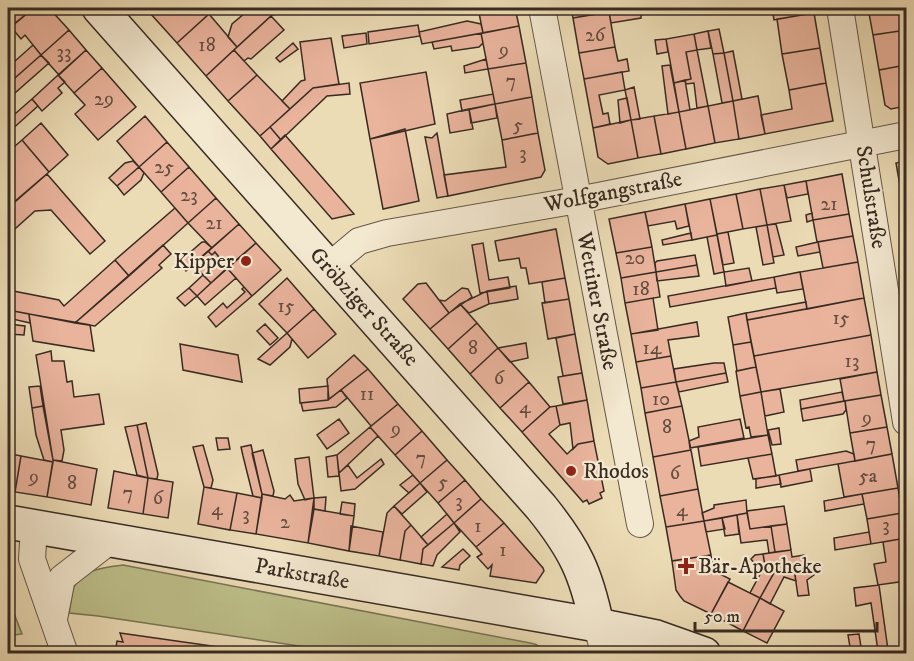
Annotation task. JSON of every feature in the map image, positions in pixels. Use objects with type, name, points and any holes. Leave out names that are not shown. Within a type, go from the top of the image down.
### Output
[{"type":"main road","name":"Gröbziger Straße","points":[[99,8],[561,531],[582,566],[601,640]]},
{"type":"main road","name":"Parkstraße","points":[[21,525],[111,540],[601,640],[656,637],[705,654]]},
{"type":"street","name":"Wettiner Straße","points":[[542,8],[640,524]]},
{"type":"street","name":"Schulstraße","points":[[840,8],[906,422]]},
{"type":"street","name":"Wolfgangstraße","points":[[328,267],[359,242],[387,233],[578,200],[906,135]]},
{"type":"street","points":[[21,525],[65,654]]},
{"type":"street","points":[[54,622],[62,578],[111,540]]},
{"type":"green space","points":[[123,565],[535,644],[551,653],[346,653],[69,613],[75,585],[84,575],[96,570]]},
{"type":"green space","points":[[8,598],[22,634],[8,636]]},
{"type":"building","points":[[8,8],[34,8],[15,23],[8,15]]},
{"type":"building","points":[[34,8],[49,8],[69,30],[41,55],[25,35],[21,39],[11,27]]},
{"type":"building","points":[[157,8],[207,8],[211,12],[177,43],[150,13]]},
{"type":"building","points":[[251,8],[273,8],[279,14],[272,15],[237,47],[228,37],[232,24]]},
{"type":"building","points":[[478,8],[515,8],[519,26],[483,33]]},
{"type":"building","points":[[571,8],[611,8],[612,11],[573,18]]},
{"type":"building","points":[[644,8],[645,14],[641,15],[641,18],[611,23],[609,12]]},
{"type":"building","points":[[772,8],[813,8],[814,13],[774,20]]},
{"type":"building","points":[[868,8],[906,8],[906,30],[873,35]]},
{"type":"building","points":[[609,12],[615,47],[579,53],[573,18]]},
{"type":"building","points":[[814,13],[820,48],[782,54],[777,19]]},
{"type":"building","points":[[209,14],[237,47],[206,76],[177,43]]},
{"type":"building","points":[[271,16],[284,30],[251,59],[244,61],[234,50]]},
{"type":"building","points":[[467,21],[481,24],[483,33],[422,44],[419,32]]},
{"type":"building","points":[[418,25],[420,36],[369,44],[368,32]]},
{"type":"building","points":[[519,26],[526,63],[488,69],[481,33]]},
{"type":"building","points":[[719,29],[724,53],[713,54],[708,31]]},
{"type":"building","points":[[69,30],[86,50],[59,75],[41,55]]},
{"type":"building","points":[[906,30],[906,65],[879,70],[873,35]]},
{"type":"building","points":[[708,31],[711,48],[697,50],[694,34]]},
{"type":"building","points":[[366,33],[367,44],[344,48],[342,36]]},
{"type":"building","points":[[481,33],[483,43],[479,47],[452,51],[451,46],[434,49],[432,42]]},
{"type":"building","points":[[694,34],[697,50],[686,52],[691,79],[674,83],[666,39]]},
{"type":"building","points":[[331,38],[339,84],[313,88],[290,109],[282,101],[301,81],[305,80],[300,42]]},
{"type":"building","points":[[666,39],[668,52],[657,54],[655,40]]},
{"type":"building","points":[[293,43],[298,49],[280,62],[276,58]]},
{"type":"building","points":[[33,45],[41,55],[8,84],[8,60],[11,58],[14,62]]},
{"type":"building","points":[[615,47],[618,61],[627,59],[629,71],[584,79],[579,53]]},
{"type":"building","points":[[820,48],[826,83],[789,90],[782,54]]},
{"type":"building","points":[[86,50],[102,68],[74,93],[58,75]]},
{"type":"building","points":[[234,50],[257,75],[228,101],[206,76]]},
{"type":"building","points":[[697,50],[708,106],[697,108],[694,83],[686,84],[685,80],[691,79],[686,52]]},
{"type":"building","points":[[733,51],[742,99],[733,101],[724,53]]},
{"type":"building","points":[[724,53],[733,101],[722,103],[713,54]]},
{"type":"building","points":[[41,55],[49,63],[8,99],[8,84]]},
{"type":"building","points":[[486,59],[488,69],[465,73],[464,66]]},
{"type":"building","points":[[526,63],[532,97],[495,104],[488,69]]},
{"type":"building","points":[[670,65],[679,112],[668,114],[662,66]]},
{"type":"building","points":[[906,65],[906,106],[891,109],[885,105],[879,70]]},
{"type":"building","points":[[102,68],[136,107],[98,140],[75,114],[85,105],[74,93]]},
{"type":"building","points":[[426,72],[435,124],[370,139],[360,83]]},
{"type":"building","points":[[622,72],[625,90],[599,95],[603,114],[608,113],[610,124],[593,128],[584,79]]},
{"type":"building","points":[[58,75],[65,82],[58,88],[62,93],[42,111],[32,99]]},
{"type":"building","points":[[257,75],[290,109],[260,136],[228,101]]},
{"type":"building","points":[[685,80],[690,110],[679,112],[674,83]]},
{"type":"building","points":[[349,83],[350,94],[327,96],[281,140],[270,127],[313,88]]},
{"type":"building","points":[[826,83],[833,121],[765,134],[761,115],[792,109],[789,90]]},
{"type":"building","points":[[634,87],[640,119],[631,120],[625,90]]},
{"type":"building","points":[[493,94],[495,104],[462,111],[460,100]]},
{"type":"building","points":[[758,96],[765,134],[739,139],[733,101]]},
{"type":"building","points":[[532,97],[538,133],[502,140],[495,104]]},
{"type":"building","points":[[627,98],[631,120],[620,123],[618,100]]},
{"type":"building","points":[[32,99],[38,106],[9,132],[8,120]]},
{"type":"building","points":[[733,101],[739,139],[715,143],[708,106]]},
{"type":"building","points":[[495,104],[497,118],[471,123],[469,109]]},
{"type":"building","points":[[8,105],[15,113],[8,120]]},
{"type":"building","points":[[708,106],[715,143],[686,149],[679,112]]},
{"type":"building","points":[[469,109],[473,129],[450,133],[447,114]]},
{"type":"building","points":[[679,112],[686,149],[661,154],[654,116]]},
{"type":"building","points":[[145,116],[167,142],[139,167],[117,141]]},
{"type":"building","points":[[654,116],[661,154],[638,158],[631,120]]},
{"type":"building","points":[[631,120],[638,158],[608,164],[598,157],[593,128]]},
{"type":"building","points":[[41,123],[68,155],[49,172],[22,140]]},
{"type":"building","points":[[270,127],[281,140],[271,149],[260,136]]},
{"type":"building","points":[[405,129],[419,201],[383,209],[370,139]]},
{"type":"building","points":[[437,133],[448,196],[437,198],[425,137],[432,138]]},
{"type":"building","points":[[538,133],[545,170],[541,177],[448,196],[444,175],[506,167],[502,140]]},
{"type":"building","points":[[285,135],[354,214],[332,219],[271,149]]},
{"type":"building","points":[[22,140],[49,172],[14,202],[8,194],[8,152]]},
{"type":"building","points":[[167,142],[189,167],[161,192],[139,167]]},
{"type":"building","points":[[133,161],[139,167],[117,186],[109,178],[125,163]]},
{"type":"building","points":[[906,161],[906,203],[903,203],[896,163]]},
{"type":"building","points":[[139,167],[144,173],[141,180],[124,195],[117,186]]},
{"type":"building","points":[[189,167],[216,198],[188,223],[161,192]]},
{"type":"building","points":[[47,174],[105,241],[90,254],[51,210],[35,211],[8,235],[8,208]]},
{"type":"building","points":[[842,174],[849,214],[813,220],[806,181]]},
{"type":"building","points":[[806,181],[808,194],[787,198],[784,185]]},
{"type":"building","points":[[784,185],[791,221],[767,225],[760,189]]},
{"type":"building","points":[[760,189],[767,225],[743,229],[736,194]]},
{"type":"building","points":[[736,194],[743,229],[717,234],[710,199]]},
{"type":"building","points":[[216,198],[239,224],[212,248],[188,223]]},
{"type":"building","points":[[710,199],[717,235],[692,240],[685,204]]},
{"type":"building","points":[[903,203],[906,203],[906,223]]},
{"type":"building","points":[[685,204],[689,226],[677,229],[675,221],[648,226],[645,212]]},
{"type":"building","points":[[175,208],[188,223],[129,276],[115,260]]},
{"type":"building","points":[[645,212],[652,247],[616,253],[609,219]]},
{"type":"building","points":[[812,213],[813,220],[807,222],[806,215]]},
{"type":"building","points":[[849,214],[853,236],[817,242],[813,220]]},
{"type":"building","points":[[239,224],[256,243],[228,268],[215,252],[212,255],[208,251]]},
{"type":"building","points":[[776,224],[784,255],[773,257],[767,225]]},
{"type":"building","points":[[767,225],[774,263],[763,265],[756,227]]},
{"type":"building","points":[[556,229],[565,278],[529,284],[526,268],[521,268],[519,258],[499,261],[495,241]]},
{"type":"building","points":[[728,232],[734,263],[723,265],[717,234]]},
{"type":"building","points":[[691,233],[692,240],[663,245],[662,240]]},
{"type":"building","points":[[717,235],[724,272],[714,274],[707,237]]},
{"type":"building","points":[[853,236],[858,262],[823,268],[818,242]]},
{"type":"building","points":[[202,242],[212,248],[186,271],[179,262]]},
{"type":"building","points":[[818,242],[820,252],[798,256],[796,247]]},
{"type":"building","points":[[256,243],[281,270],[252,296],[227,268]]},
{"type":"building","points":[[483,243],[489,280],[508,277],[510,288],[480,293],[472,245]]},
{"type":"building","points":[[163,245],[171,254],[159,265],[162,268],[95,326],[75,323]]},
{"type":"building","points":[[652,247],[656,272],[621,278],[616,253]]},
{"type":"building","points":[[208,251],[212,255],[215,252],[221,260],[203,275],[193,264]]},
{"type":"building","points":[[695,255],[697,265],[656,272],[655,263],[657,261]]},
{"type":"building","points":[[115,260],[129,276],[75,323],[8,310],[8,290],[59,300],[64,306]]},
{"type":"building","points":[[221,260],[228,268],[211,283],[203,275]]},
{"type":"building","points":[[858,262],[864,298],[807,309],[800,272]]},
{"type":"building","points":[[697,265],[699,276],[657,281],[656,272]]},
{"type":"building","points":[[227,268],[236,278],[205,305],[197,296]]},
{"type":"building","points":[[749,268],[752,281],[726,286],[724,272]]},
{"type":"building","points":[[656,272],[660,297],[625,303],[621,278]]},
{"type":"building","points":[[800,272],[803,289],[777,293],[774,277]]},
{"type":"building","points":[[203,275],[211,283],[197,296],[189,288]]},
{"type":"building","points":[[774,277],[776,288],[670,307],[668,296]]},
{"type":"building","points":[[287,278],[314,309],[287,333],[259,304]]},
{"type":"building","points":[[565,278],[569,299],[545,303],[542,282]]},
{"type":"building","points":[[426,283],[449,313],[430,329],[403,299],[418,284]]},
{"type":"building","points":[[516,286],[518,299],[489,304],[487,291]]},
{"type":"building","points":[[244,287],[252,296],[216,327],[208,317],[223,303],[227,308],[245,292],[242,289]]},
{"type":"building","points":[[189,288],[197,296],[185,306],[177,298]]},
{"type":"building","points":[[462,288],[468,289],[472,297],[449,313],[439,300],[445,301]]},
{"type":"building","points":[[487,291],[489,304],[469,313],[460,304]]},
{"type":"building","points":[[653,298],[658,330],[631,334],[625,303]]},
{"type":"building","points":[[864,298],[871,335],[754,356],[747,320]]},
{"type":"building","points":[[569,299],[575,334],[548,339],[542,303]]},
{"type":"building","points":[[806,302],[807,309],[747,320],[746,313]]},
{"type":"building","points":[[460,304],[477,323],[448,349],[430,329]]},
{"type":"building","points":[[314,309],[336,334],[308,358],[287,333]]},
{"type":"building","points":[[8,310],[29,314],[30,323],[8,318]]},
{"type":"building","points":[[746,313],[751,342],[733,345],[728,317]]},
{"type":"building","points":[[29,314],[90,325],[94,351],[33,341]]},
{"type":"building","points":[[697,322],[699,336],[668,340],[671,356],[636,362],[631,334]]},
{"type":"building","points":[[477,323],[498,348],[470,374],[448,349]]},
{"type":"building","points":[[8,324],[25,326],[24,335],[8,334]]},
{"type":"building","points":[[265,324],[278,338],[270,345],[257,331]]},
{"type":"building","points":[[287,333],[292,339],[290,347],[270,365],[258,359]]},
{"type":"building","points":[[575,334],[582,373],[563,376],[556,338]]},
{"type":"building","points":[[871,335],[877,372],[761,392],[754,356]]},
{"type":"building","points":[[751,342],[756,367],[737,371],[733,345]]},
{"type":"building","points":[[526,343],[528,358],[510,362],[498,348]]},
{"type":"building","points":[[180,344],[238,355],[242,382],[183,370]]},
{"type":"building","points":[[498,348],[529,382],[500,408],[470,374]]},
{"type":"building","points":[[51,351],[52,361],[64,361],[67,382],[72,381],[74,397],[99,394],[104,424],[61,430],[64,450],[62,461],[53,460],[36,355]]},
{"type":"building","points":[[354,355],[368,369],[329,399],[327,379]]},
{"type":"building","points":[[671,356],[676,382],[641,388],[636,362]]},
{"type":"building","points":[[724,363],[726,373],[676,382],[674,369]]},
{"type":"building","points":[[756,367],[761,392],[740,396],[736,371]]},
{"type":"building","points":[[368,369],[398,404],[371,426],[341,390]]},
{"type":"building","points":[[877,372],[881,395],[844,401],[840,379]]},
{"type":"building","points":[[582,373],[587,400],[563,404],[558,377]]},
{"type":"building","points":[[726,373],[728,382],[679,392],[676,382]]},
{"type":"building","points":[[529,382],[550,407],[522,432],[500,408]]},
{"type":"building","points":[[676,382],[682,406],[645,413],[641,388]]},
{"type":"building","points":[[40,386],[43,406],[32,408],[29,387]]},
{"type":"building","points":[[328,386],[328,400],[300,403],[299,389]]},
{"type":"building","points":[[780,389],[784,412],[765,416],[761,392]]},
{"type":"building","points":[[341,390],[347,398],[336,407],[303,411],[301,403],[328,400]]},
{"type":"building","points":[[761,392],[768,435],[751,437],[749,427],[746,428],[740,396]]},
{"type":"building","points":[[842,392],[844,401],[801,409],[800,400]]},
{"type":"building","points":[[881,395],[887,427],[850,433],[845,401]]},
{"type":"building","points":[[587,400],[594,441],[578,444],[573,449],[570,423],[560,425],[556,406]]},
{"type":"building","points":[[845,401],[846,410],[843,414],[803,421],[801,409]]},
{"type":"building","points":[[398,404],[422,431],[395,455],[370,427]]},
{"type":"building","points":[[43,406],[53,462],[44,460],[36,435],[32,408]]},
{"type":"building","points":[[556,406],[560,425],[549,434],[567,454],[578,444],[594,441],[604,491],[600,493],[602,498],[589,504],[587,500],[583,502],[522,432],[550,407]]},
{"type":"building","points":[[682,406],[691,450],[653,457],[645,413]]},
{"type":"building","points":[[339,419],[349,433],[327,449],[317,435]]},
{"type":"building","points":[[740,419],[744,438],[690,448],[689,441],[699,437],[698,427]]},
{"type":"building","points":[[146,423],[158,474],[157,479],[148,478],[137,425]]},
{"type":"building","points":[[137,425],[148,478],[137,475],[125,427]]},
{"type":"building","points":[[370,427],[378,436],[339,473],[337,455]]},
{"type":"building","points":[[887,427],[892,454],[855,461],[850,433]]},
{"type":"building","points":[[779,428],[781,444],[772,445],[768,430]]},
{"type":"building","points":[[422,431],[447,460],[420,483],[395,455]]},
{"type":"building","points":[[768,435],[772,454],[701,466],[698,447]]},
{"type":"building","points":[[216,438],[228,438],[230,449],[218,450]]},
{"type":"building","points":[[203,445],[213,480],[211,488],[204,487],[193,447]]},
{"type":"building","points":[[251,445],[262,498],[253,496],[241,447]]},
{"type":"building","points":[[263,450],[274,491],[273,496],[262,494],[252,453]]},
{"type":"building","points":[[691,450],[698,489],[660,496],[653,457]]},
{"type":"building","points":[[846,451],[854,454],[855,461],[798,471],[796,460]]},
{"type":"building","points":[[8,453],[21,456],[15,492],[8,490]]},
{"type":"building","points":[[772,454],[776,476],[753,479],[748,458]]},
{"type":"building","points":[[892,454],[898,488],[844,497],[838,464]]},
{"type":"building","points":[[337,455],[339,476],[328,477],[326,457]]},
{"type":"building","points":[[21,456],[53,462],[47,497],[15,492]]},
{"type":"building","points":[[309,457],[314,498],[305,500],[298,484],[295,459]]},
{"type":"building","points":[[381,459],[384,464],[355,489],[341,491],[339,473],[348,465],[357,478]]},
{"type":"building","points":[[53,460],[97,469],[91,505],[47,497]]},
{"type":"building","points":[[447,460],[465,480],[438,503],[420,483]]},
{"type":"building","points":[[810,469],[812,481],[781,487],[779,475]]},
{"type":"building","points":[[114,471],[148,478],[143,514],[108,508]]},
{"type":"building","points":[[413,475],[420,483],[409,493],[400,485]]},
{"type":"building","points":[[779,475],[781,484],[756,488],[756,479]]},
{"type":"building","points":[[148,478],[173,482],[168,518],[143,514]]},
{"type":"building","points":[[465,480],[481,499],[454,523],[438,503]]},
{"type":"building","points":[[420,483],[427,492],[402,514],[394,506]]},
{"type":"building","points":[[204,487],[237,493],[230,530],[198,524]]},
{"type":"building","points":[[898,488],[902,513],[867,519],[862,494]]},
{"type":"building","points":[[698,489],[704,521],[666,527],[660,496]]},
{"type":"building","points":[[237,493],[262,498],[256,534],[230,530]]},
{"type":"building","points":[[262,494],[285,499],[290,495],[294,501],[314,498],[308,543],[256,534]]},
{"type":"building","points":[[862,494],[864,504],[825,511],[824,501]]},
{"type":"building","points":[[326,497],[325,511],[314,509],[314,498]]},
{"type":"building","points":[[481,499],[504,523],[476,547],[454,523]]},
{"type":"building","points":[[746,500],[747,513],[704,521],[702,513],[714,508],[714,505]]},
{"type":"building","points":[[342,502],[355,504],[354,516],[340,514]]},
{"type":"building","points":[[394,506],[411,525],[405,531],[400,560],[379,556],[387,513]]},
{"type":"building","points":[[784,506],[787,524],[750,529],[747,511]]},
{"type":"building","points":[[314,509],[354,516],[349,551],[308,543]]},
{"type":"building","points":[[747,513],[750,529],[771,526],[775,552],[769,553],[767,540],[741,543],[737,515]]},
{"type":"building","points":[[902,513],[906,538],[871,544],[867,519]]},
{"type":"building","points":[[447,514],[454,523],[428,545],[421,537]]},
{"type":"building","points":[[737,515],[739,534],[725,536],[722,518]]},
{"type":"building","points":[[722,518],[725,529],[706,532],[704,521]]},
{"type":"building","points":[[704,521],[711,555],[672,561],[666,527]]},
{"type":"building","points":[[454,523],[460,532],[437,555],[433,566],[421,564],[423,549]]},
{"type":"building","points":[[504,523],[543,568],[544,571],[536,583],[490,576],[492,565],[488,569],[477,557],[482,554],[476,547]]},
{"type":"building","points":[[787,524],[791,550],[775,552],[771,526]]},
{"type":"building","points":[[411,525],[428,545],[423,549],[421,564],[400,560],[405,531]]},
{"type":"building","points":[[351,526],[383,532],[379,556],[349,551]]},
{"type":"building","points":[[869,532],[871,544],[835,550],[834,538]]},
{"type":"building","points":[[906,538],[906,581],[878,585],[874,564],[886,562],[883,542]]},
{"type":"building","points":[[463,549],[470,556],[460,565],[459,570],[442,567]]},
{"type":"building","points":[[791,550],[792,557],[804,555],[805,561],[812,564],[814,575],[807,580],[809,595],[798,596],[794,569],[775,571],[765,565],[763,554]]},
{"type":"building","points":[[763,554],[765,565],[761,572],[751,559],[755,555]]},
{"type":"building","points":[[711,555],[714,571],[730,579],[711,614],[684,601],[680,596],[676,590],[672,561]]},
{"type":"building","points":[[765,565],[775,571],[760,598],[750,593]]},
{"type":"building","points":[[794,569],[796,581],[784,577],[770,604],[760,598],[775,571]]},
{"type":"building","points":[[728,582],[760,598],[743,631],[711,614]]},
{"type":"building","points":[[879,585],[888,650],[878,651],[871,603],[856,606],[854,588]]},
{"type":"building","points":[[760,598],[784,611],[767,643],[743,631]]},
{"type":"building","points":[[120,633],[268,654],[115,654],[117,641],[123,642]]},
{"type":"building","points":[[859,634],[860,652],[850,647],[848,635]]},
{"type":"building","points":[[851,647],[860,652],[863,654],[847,654]]},
{"type":"place","name":"Kipper","points":[[246,261]]},
{"type":"place","name":"Rhodos","points":[[571,471]]},
{"type":"place","name":"Bär-Apotheke","points":[[686,566]]}]
